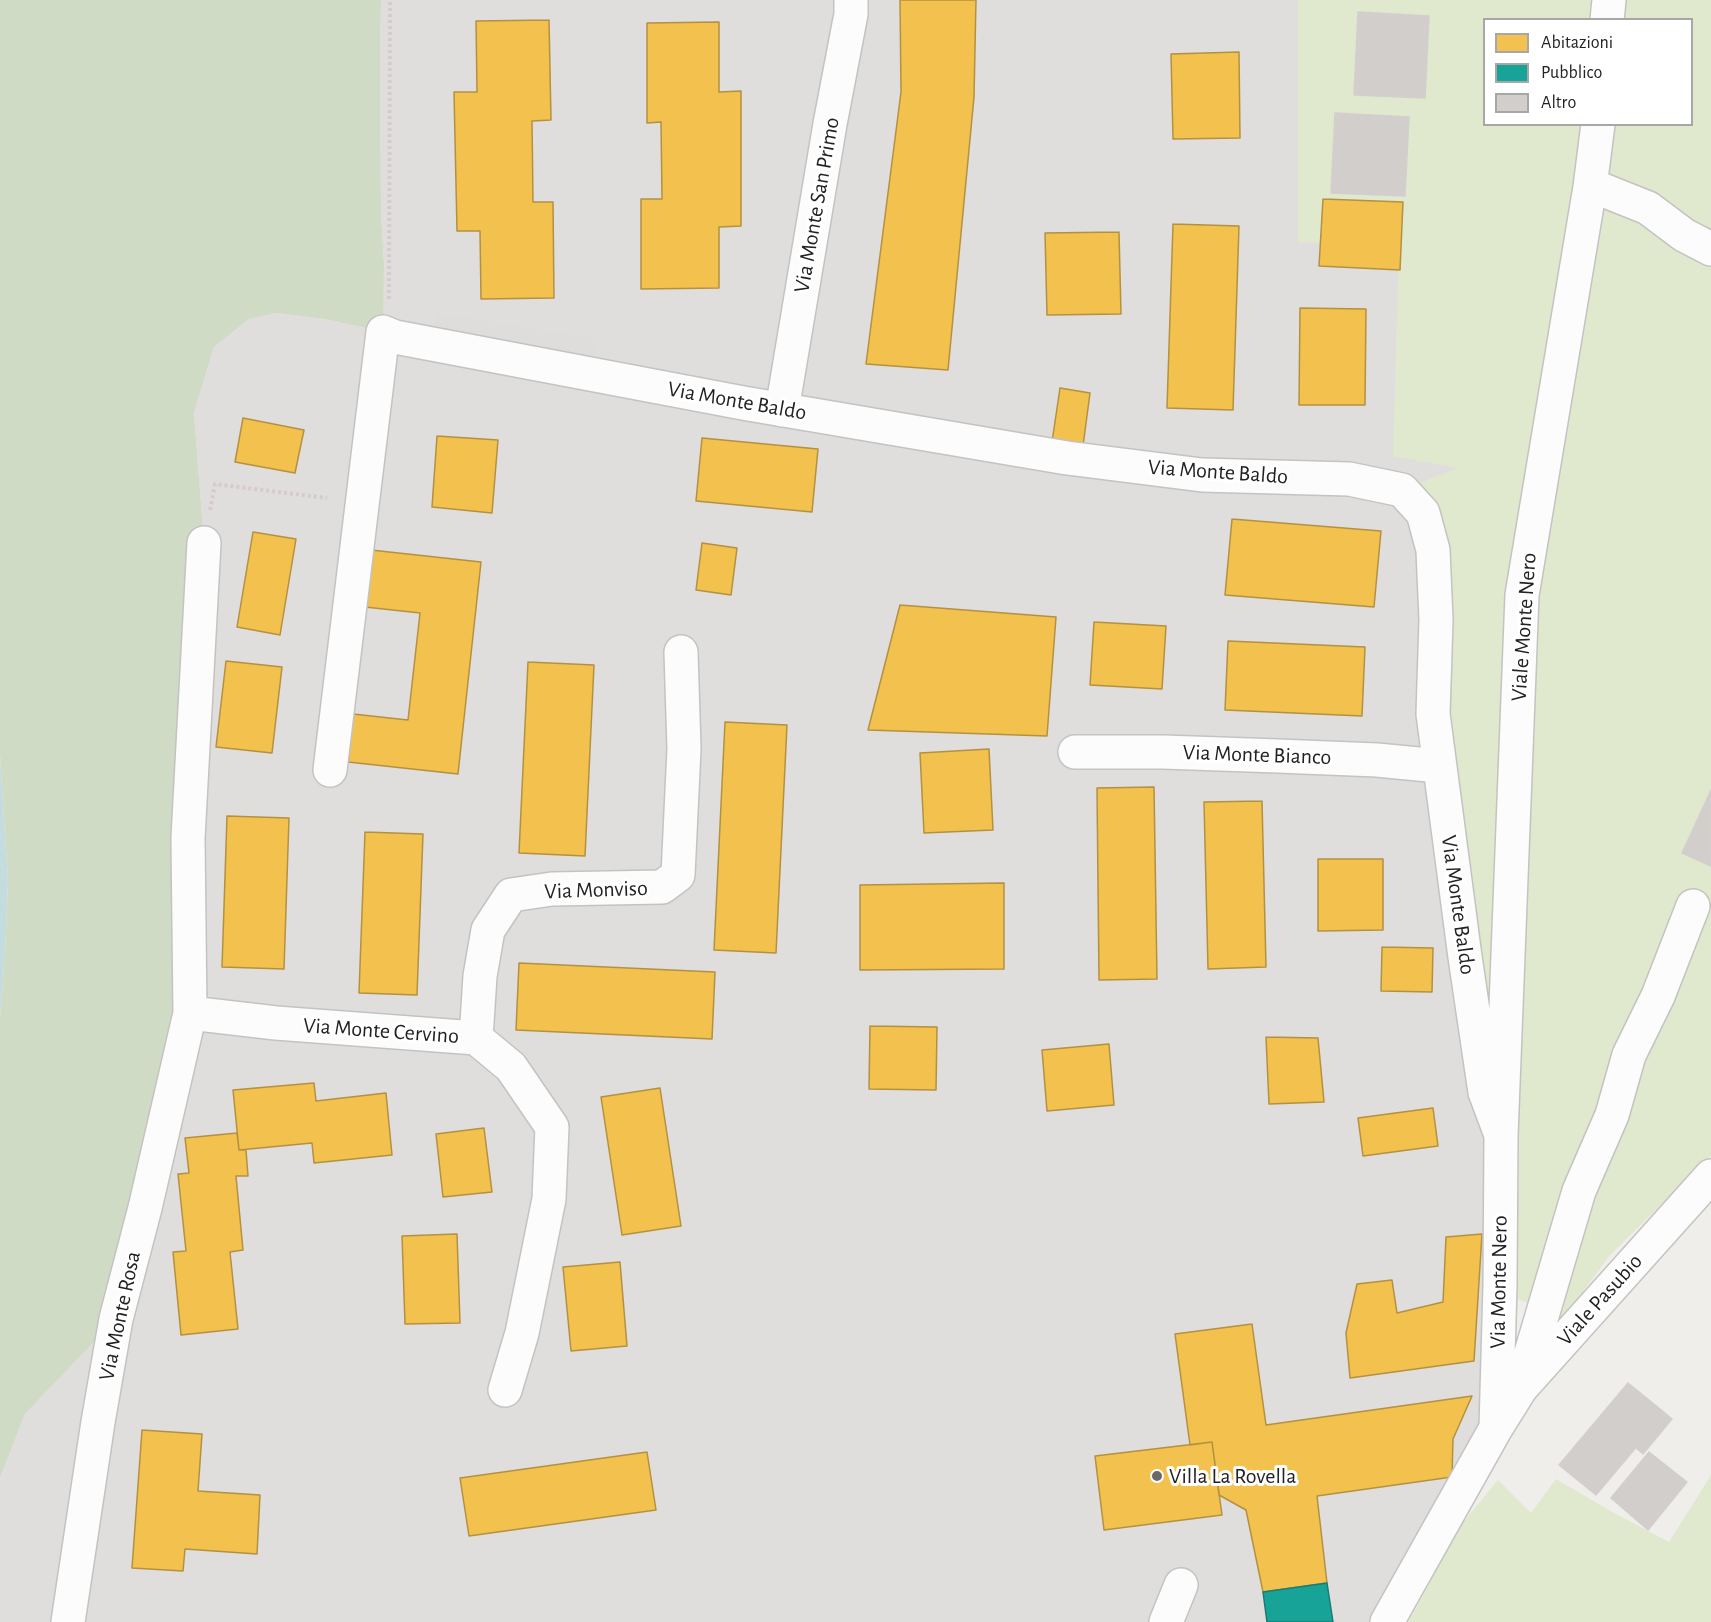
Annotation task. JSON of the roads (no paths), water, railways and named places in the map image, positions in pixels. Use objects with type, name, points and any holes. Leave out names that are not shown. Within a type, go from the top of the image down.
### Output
[{"type":"street","name":"Via Monte San Primo","points":[[782,410],[830,124],[851,14],[850,0]]},
{"type":"street","points":[[1607,18],[1609,0]]},
{"type":"street","name":"Viale Monte Nero","points":[[1501,1135],[1522,595],[1590,187],[1598,126]]},
{"type":"street","points":[[1590,187],[1647,208],[1684,235],[1711,249]]},
{"type":"street","name":"Via Monte Baldo","points":[[330,770],[362,503],[389,335],[782,410],[1078,459],[1202,475],[1348,480],[1402,490],[1423,513],[1433,550],[1436,620],[1433,714],[1439,766],[1485,1092],[1501,1135]]},
{"type":"street","name":"Via Monte Rosa","points":[[68,1622],[116,1319],[145,1208],[190,1013],[188,838],[204,543]]},
{"type":"street","name":"Via Monviso","points":[[476,1038],[480,976],[488,930],[511,895],[552,889],[662,887],[678,875],[684,749],[681,652]]},
{"type":"street","name":"Via Monte Bianco","points":[[1075,752],[1278,756],[1377,760],[1439,766]]},
{"type":"street","points":[[1521,1388],[1579,1191],[1612,1115],[1629,1055],[1658,996],[1693,906]]},
{"type":"street","name":"Via Monte Cervino","points":[[190,1013],[298,1025],[476,1038],[511,1067],[552,1127],[549,1199],[522,1333],[505,1390]]},
{"type":"street","name":"Via Monte Nero","points":[[1496,1428],[1501,1135]]},
{"type":"street","name":"Viale Pasubio","points":[[1387,1622],[1496,1428],[1521,1388],[1711,1176]]},
{"type":"street","points":[[1166,1622],[1181,1585]]},
{"type":"water","points":[[0,755],[8,881],[0,1018]]},
{"type":"place","name":"Villa La Rovella","points":[[1157,1476]]}]
